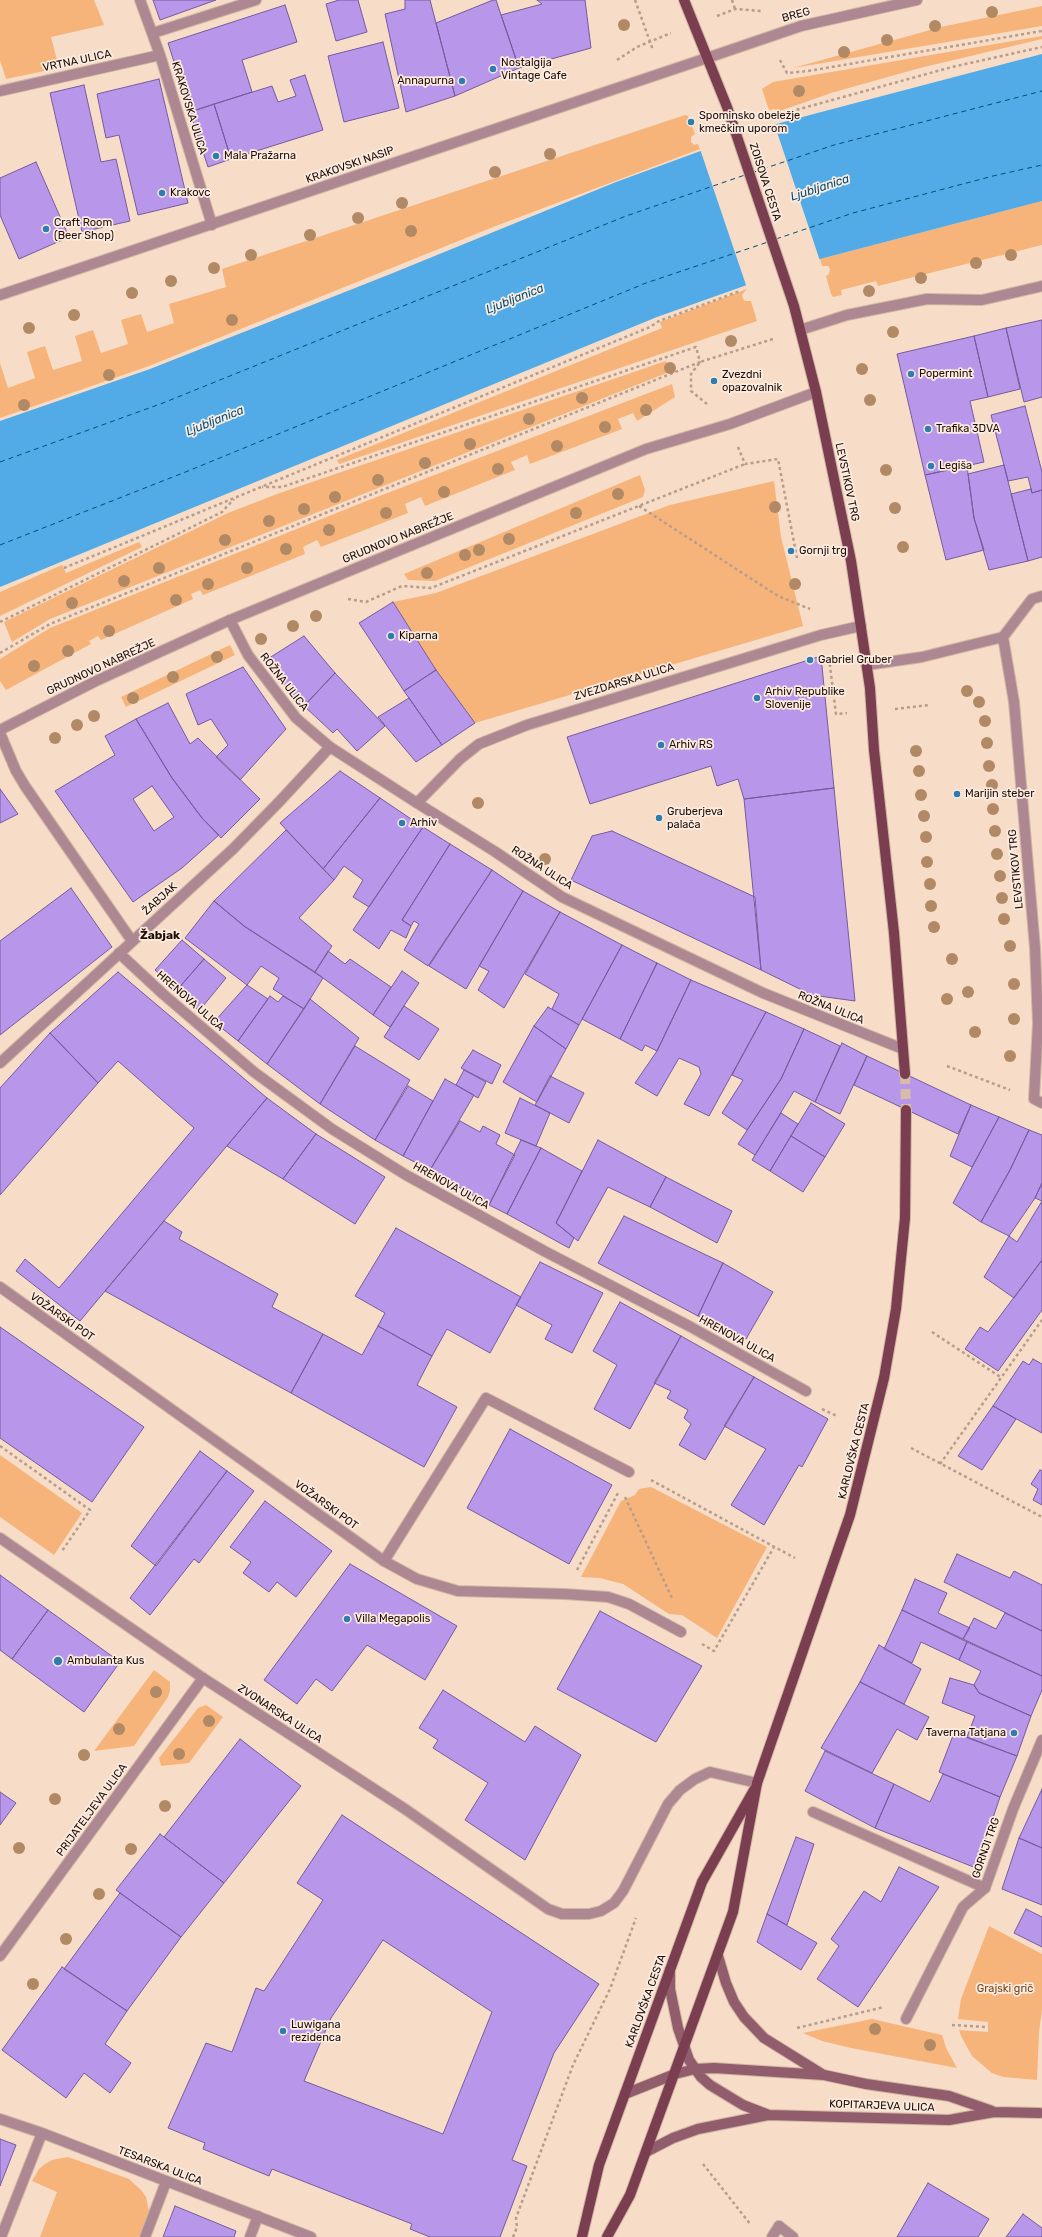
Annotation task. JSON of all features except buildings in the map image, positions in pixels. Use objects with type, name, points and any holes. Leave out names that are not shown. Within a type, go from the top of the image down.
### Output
[{"type":"main road","name":"ZOISOVA CESTA","points":[[684,0],[727,107],[794,306]]},
{"type":"main road","name":"LEVSTIKOV TRG","points":[[794,306],[816,392],[851,561],[862,626],[894,933],[905,1074]]},
{"type":"main road","name":"KARLOVŠKA CESTA","points":[[607,2237],[630,2195],[733,1912],[758,1784],[850,1515],[883,1386],[896,1309],[905,1218],[906,1110]]},
{"type":"main road","name":"KARLOVŠKA CESTA","points":[[582,2237],[599,2165],[702,1882],[758,1784]]},
{"type":"main road","name":"KOPITARJEVA ULICA","points":[[718,1956],[726,1983],[734,2002],[744,2017],[764,2038],[824,2075]]},
{"type":"main road","name":"KOPITARJEVA ULICA","points":[[670,1970],[674,2008],[684,2049],[695,2069],[710,2085],[724,2094],[743,2105],[769,2115]]},
{"type":"main road","name":"KOPITARJEVA ULICA","points":[[625,2094],[675,2074],[695,2069],[714,2068],[824,2075],[866,2084],[949,2096],[994,2112]]},
{"type":"main road","name":"KOPITARJEVA ULICA","points":[[646,2152],[673,2138],[698,2129],[769,2115],[949,2120],[994,2112],[1040,2113]]},
{"type":"street","name":"KRAKOVSKA ULICA","points":[[140,0],[160,55],[212,224]]},
{"type":"street","points":[[152,33],[256,0]]},
{"type":"street","name":"BREG","points":[[707,58],[801,26],[916,0]]},
{"type":"street","name":"VRTNA ULICA","points":[[0,91],[160,55]]},
{"type":"street","name":"KRAKOVSKI NASIP","points":[[0,295],[707,58]]},
{"type":"street","points":[[800,330],[847,316],[927,299],[982,300],[1042,286]]},
{"type":"street","name":"GRUDNOVO NABREŽJE","points":[[0,730],[96,681],[230,620],[646,449],[730,424],[816,392]]},
{"type":"street","points":[[867,665],[922,657],[1003,637],[1032,599],[1042,596]]},
{"type":"street","name":"ROŽNA ULICA","points":[[230,620],[248,655],[296,718],[330,747],[562,897],[763,993],[903,1049]]},
{"type":"street","name":"ZVEZDARSKA ULICA","points":[[417,803],[460,758],[479,744],[558,716],[821,635],[862,626]]},
{"type":"street","name":"LEVSTIKOV TRG","points":[[1003,637],[1014,702],[1035,948],[1038,1023],[1038,1101]]},
{"type":"street","points":[[0,733],[16,771],[25,786],[132,941]]},
{"type":"street","name":"ŽABJAK","points":[[0,1063],[119,952],[233,849],[330,747]]},
{"type":"street","name":"HRENOVA ULICA","points":[[119,952],[163,994],[254,1072],[332,1129],[406,1175],[539,1248],[689,1326],[806,1391]]},
{"type":"street","name":"VOŽARSKI POT","points":[[0,1287],[384,1561],[417,1579],[458,1591],[565,1594],[608,1597],[629,1604],[680,1632]]},
{"type":"street","points":[[384,1561],[486,1398],[629,1472]]},
{"type":"street","name":"ZVONARSKA ULICA","points":[[0,1538],[203,1678],[405,1810],[548,1909],[562,1914],[583,1915],[601,1911],[614,1903],[624,1890],[668,1804],[680,1790],[695,1779],[710,1772],[758,1784]]},
{"type":"street","name":"PRIJATELJEVA ULICA","points":[[0,1956],[203,1678]]},
{"type":"street","name":"GORNJI TRG","points":[[906,2019],[963,1907],[985,1888],[1013,1809],[1042,1740]]},
{"type":"street","points":[[813,1812],[985,1888]]},
{"type":"street","name":"TESARSKA ULICA","points":[[0,2119],[42,2133],[311,2237]]},
{"type":"street","points":[[1,2237],[42,2133]]},
{"type":"street","points":[[145,2237],[166,2182]]},
{"type":"street","points":[[250,2237],[258,2216]]},
{"type":"street","points":[[772,2237],[779,2226],[793,2237]]},
{"type":"path","points":[[635,0],[662,73]]},
{"type":"path","points":[[732,0],[735,9]]},
{"type":"path","points":[[650,42],[735,9],[767,10]]},
{"type":"path","points":[[768,36],[787,73],[808,71],[1042,31]]},
{"type":"path","points":[[785,113],[952,68],[1042,47]]},
{"type":"path","points":[[64,568],[650,327],[659,321],[740,291]]},
{"type":"path","points":[[0,653],[50,624],[700,362],[773,339]]},
{"type":"path","points":[[262,487],[282,487],[696,347],[700,362]]},
{"type":"path","points":[[691,391],[691,374],[700,362]]},
{"type":"path","points":[[737,444],[745,464]]},
{"type":"path","points":[[366,602],[402,586],[431,588],[745,464],[778,459],[797,558]]},
{"type":"path","points":[[0,622],[222,512],[234,498]]},
{"type":"path","points":[[639,506],[778,596],[810,609]]},
{"type":"path","points":[[947,1066],[1038,1101]]},
{"type":"path","points":[[940,1464],[1042,1320]]},
{"type":"path","points":[[932,1332],[1002,1378]]},
{"type":"path","points":[[820,1408],[837,1416]]},
{"type":"path","points":[[0,1446],[90,1510],[49,1571]]},
{"type":"path","points":[[911,1448],[1042,1517]]},
{"type":"path","points":[[565,1594],[629,1472],[654,1481],[795,1558]]},
{"type":"path","points":[[621,1488],[678,1612],[680,1632],[714,1651],[774,1547]]},
{"type":"path","points":[[513,2237],[517,2227],[516,2218],[573,2065],[610,1989],[636,1917]]},
{"type":"path","points":[[793,2029],[870,2012]]},
{"type":"path","points":[[952,2025],[986,2027]]},
{"type":"path","points":[[703,2164],[756,2231]]},
{"type":"green space","points":[[0,0],[94,0],[104,25],[51,37],[59,68],[6,79],[0,60]]},
{"type":"green space","points":[[1042,6],[1042,26],[793,68],[941,27]]},
{"type":"green space","points":[[1042,36],[1042,39],[920,68],[831,93],[777,112],[775,109],[769,110],[762,89],[773,82]]},
{"type":"green space","points":[[685,115],[688,116],[695,134],[691,137],[691,142],[694,145],[698,144],[700,149],[493,227],[149,366],[0,418],[0,363],[8,388],[35,378],[27,352],[45,346],[53,370],[82,361],[75,336],[93,330],[101,353],[128,344],[121,320],[141,314],[147,332],[174,323],[169,304],[226,287],[222,269]]},
{"type":"green space","points":[[1042,201],[1042,245],[878,286],[876,281],[841,290],[842,295],[833,297],[831,294],[826,276],[829,274],[830,269],[828,266],[822,266],[820,259]]},
{"type":"green space","points":[[747,289],[742,295],[743,299],[745,301],[751,301],[757,321],[339,464],[337,460],[662,328],[660,322]]},
{"type":"green space","points":[[666,361],[669,372],[50,619],[12,642],[4,622],[228,513],[277,494]]},
{"type":"green space","points":[[672,384],[675,397],[637,421],[633,413],[618,419],[622,429],[530,464],[527,455],[511,462],[515,470],[425,506],[421,497],[405,504],[408,513],[321,547],[317,540],[303,547],[305,554],[203,595],[200,590],[191,594],[193,599],[101,640],[98,636],[89,641],[91,644],[6,690],[0,681],[0,659],[50,628],[364,502]]},
{"type":"green space","points":[[640,475],[645,490],[643,497],[435,581],[408,580],[404,574]]},
{"type":"green space","points":[[774,481],[781,537],[803,626],[475,723],[436,670],[393,602],[436,593],[670,505]]},
{"type":"green space","points":[[139,542],[142,547],[0,616],[0,592],[62,565],[66,573]]},
{"type":"green space","points":[[230,645],[235,655],[126,707],[121,697]]},
{"type":"green space","points":[[0,1455],[82,1513],[54,1555],[0,1517]]},
{"type":"green space","points":[[651,1487],[767,1547],[717,1638],[682,1615],[669,1614],[623,1584],[600,1578],[581,1577],[621,1501],[635,1495],[639,1489]]},
{"type":"green space","points":[[154,1670],[170,1682],[170,1690],[168,1697],[134,1746],[94,1751]]},
{"type":"green space","points":[[206,1705],[223,1717],[189,1763],[161,1766],[159,1758],[198,1708]]},
{"type":"green space","name":"Grajski grič","points":[[989,1926],[1042,1954],[1042,2009],[1039,2032],[1037,2080],[1003,2077],[992,2073],[972,2056],[959,2030],[988,2032],[988,2022],[958,2019],[961,1999]]},
{"type":"green space","points":[[872,2019],[942,2035],[946,2048],[957,2068],[851,2048],[822,2041],[803,2033]]},
{"type":"green space","points":[[68,2157],[129,2179],[141,2190],[146,2197],[149,2211],[148,2221],[143,2235],[138,2237],[40,2237],[57,2192],[32,2181],[39,2169],[45,2164],[52,2160]]},
{"type":"water","name":"Ljubljanica","points":[[1042,54],[1042,201],[820,259],[657,317],[0,587],[0,421],[150,369],[388,275],[616,182],[780,123]]},
{"type":"pier","points":[[774,123],[820,261],[747,288],[700,149]]},
{"type":"ferry route","points":[[754,172],[834,145],[1042,91]]},
{"type":"ferry route","points":[[776,239],[853,213],[993,176],[1042,165]]},
{"type":"ferry route","points":[[0,462],[163,403],[626,216],[745,175]]},
{"type":"ferry route","points":[[0,545],[188,471],[646,283],[768,242]]},
{"type":"tunnel","points":[[905,1074],[906,1110]]},
{"type":"place","name":"Nostalgija Vintage Cafe","points":[[493,69]]},
{"type":"place","name":"Annapurna","points":[[462,81]]},
{"type":"place","name":"Spominsko obeležje kmečkim uporom","points":[[691,122]]},
{"type":"place","name":"Mala Pražarna","points":[[216,156]]},
{"type":"place","name":"Krakovc","points":[[162,193]]},
{"type":"place","name":"Craft Room (Beer Shop)","points":[[46,229]]},
{"type":"place","name":"Popermint","points":[[911,374]]},
{"type":"place","name":"Zvezdni opazovalnik","points":[[714,381]]},
{"type":"place","name":"Trafika 3DVA","points":[[928,429]]},
{"type":"place","name":"Legiša","points":[[931,466]]},
{"type":"place","name":"Gornji trg","points":[[791,551]]},
{"type":"place","name":"Kiparna","points":[[391,636]]},
{"type":"place","name":"Gabriel Gruber","points":[[810,660]]},
{"type":"place","name":"Arhiv Republike Slovenije","points":[[757,698]]},
{"type":"place","name":"Arhiv RS","points":[[661,745]]},
{"type":"place","name":"Marijin steber","points":[[957,794]]},
{"type":"place","name":"Gruberjeva palača","points":[[659,818]]},
{"type":"place","name":"Arhiv","points":[[402,823]]},
{"type":"place","name":"Villa Megapolis","points":[[347,1619]]},
{"type":"place","name":"Ambulanta Kus","points":[[58,1661]]},
{"type":"place","name":"Taverna Tatjana","points":[[1014,1733]]},
{"type":"place","name":"Luwigana rezidenca","points":[[283,2031]]},
{"type":"district","name":"Žabjak","points":[[160,936]]}]
